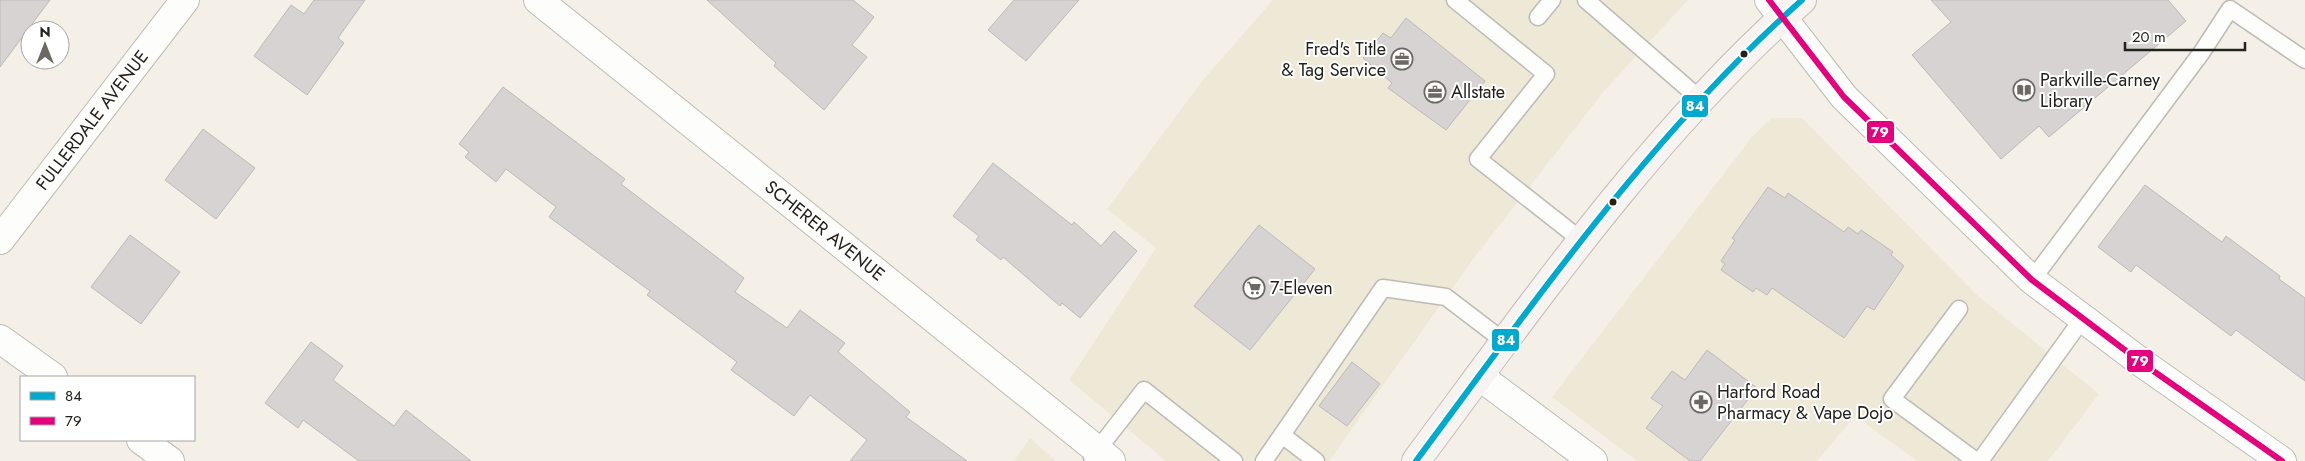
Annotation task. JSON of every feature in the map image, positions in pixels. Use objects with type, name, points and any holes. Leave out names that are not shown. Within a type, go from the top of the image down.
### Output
[{"type":"main road","points":[[1416,461],[1581,240],[1641,165],[1700,99],[1775,9],[1802,0]]},
{"type":"street","name":"FULLERDALE AVENUE","points":[[0,240],[185,0]]},
{"type":"street","name":"SCHERER AVENUE","points":[[538,0],[1099,457]]},
{"type":"street","points":[[1775,9],[1844,97],[2032,280],[2142,363],[2282,461]]},
{"type":"street","points":[[0,339],[53,376]]},
{"type":"street","points":[[1479,376],[1592,461]]},
{"type":"street","points":[[142,441],[170,461]]},
{"type":"lane","points":[[1455,0],[1546,74],[1478,159],[1581,240]]},
{"type":"lane","points":[[1538,17],[1552,0]]},
{"type":"lane","points":[[1586,0],[1700,99]]},
{"type":"lane","points":[[2032,280],[2202,52],[2230,9],[2305,60]]},
{"type":"lane","points":[[1264,461],[1383,288],[1446,297],[1506,342]]},
{"type":"lane","points":[[1959,309],[1892,399],[1976,461]]},
{"type":"lane","points":[[1980,461],[2083,318]]},
{"type":"lane","points":[[1099,457],[1144,390],[1234,461]]},
{"type":"lane","points":[[1282,435],[1316,461]]},
{"type":"shaded area","points":[[1273,0],[1688,0],[1605,90],[1477,254],[1329,461],[1166,461],[1069,380],[1156,248],[1107,209],[1203,80]]},
{"type":"shaded area","points":[[1772,118],[1802,118],[1977,295],[2099,394],[2048,461],[1917,461],[1855,416],[1817,461],[1637,461],[1552,397],[1752,137]]},
{"type":"shaded area","points":[[1030,438],[1056,461],[1014,461]]},
{"type":"building","points":[[0,0],[50,0],[35,20],[20,20],[20,40],[0,67]]},
{"type":"building","points":[[314,0],[365,0],[338,38],[344,43],[307,95],[254,56],[291,5],[304,14]]},
{"type":"building","points":[[707,0],[853,0],[874,17],[852,45],[867,57],[824,110],[774,66],[776,63]]},
{"type":"building","points":[[1014,0],[1079,0],[1026,61],[988,30]]},
{"type":"building","name":"Parkville-Carney Library","points":[[1931,0],[2168,0],[2186,21],[2049,137],[2039,126],[2001,159],[1912,55],[1951,22]]},
{"type":"building","points":[[1406,18],[1485,81],[1446,130],[1388,88],[1392,83],[1363,58],[1383,33],[1391,38]]},
{"type":"building","points":[[503,87],[625,179],[621,184],[744,278],[735,292],[787,328],[800,310],[845,343],[838,352],[910,412],[906,417],[967,461],[850,461],[867,440],[810,395],[794,416],[731,370],[737,362],[647,295],[650,291],[549,217],[556,207],[506,169],[496,182],[465,157],[469,152],[459,144]]},
{"type":"building","points":[[203,129],[255,168],[216,219],[165,180]]},
{"type":"building","points":[[993,163],[1072,225],[1074,222],[1101,246],[1114,231],[1137,251],[1080,318],[1062,303],[1060,306],[1003,257],[1001,260],[976,240],[979,236],[953,216]]},
{"type":"building","points":[[2145,185],[2222,242],[2226,236],[2280,276],[2279,279],[2305,298],[2305,381],[2236,330],[2231,336],[2136,265],[2131,272],[2098,247]]},
{"type":"building","points":[[1768,187],[1785,198],[1788,193],[1844,232],[1848,227],[1858,234],[1861,230],[1893,252],[1891,255],[1904,266],[1874,310],[1867,306],[1844,338],[1772,288],[1767,295],[1756,288],[1753,292],[1721,270],[1725,264],[1721,261],[1735,240],[1732,238]]},
{"type":"building","name":"7-Eleven","points":[[1259,225],[1315,269],[1250,350],[1194,306]]},
{"type":"building","points":[[130,235],[180,272],[141,324],[91,287]]},
{"type":"building","points":[[311,342],[343,366],[333,380],[394,426],[406,410],[471,461],[359,461],[303,420],[298,428],[265,403]]},
{"type":"building","name":"Harford Road Pharmacy & Vape Dojo","points":[[1707,350],[1757,388],[1700,461],[1690,461],[1646,428],[1663,406],[1651,398],[1672,371],[1685,380]]},
{"type":"building","points":[[1352,362],[1380,384],[1347,426],[1319,406]]},
{"type":"transit line","name":"79","points":[[1769,0],[1844,97],[2032,280],[2142,363],[2282,461]]},
{"type":"transit line","name":"84","points":[[1416,461],[1551,280],[1645,162],[1747,52],[1802,0]]},
{"type":"place","name":"Fred's Title & Tag Service","points":[[1402,59]]},
{"type":"place","name":"Parkville-Carney Library","points":[[2024,90]]},
{"type":"place","name":"Allstate","points":[[1435,92]]},
{"type":"place","name":"7-Eleven","points":[[1254,288]]},
{"type":"place","name":"Harford Road Pharmacy & Vape Dojo","points":[[1701,402]]}]
